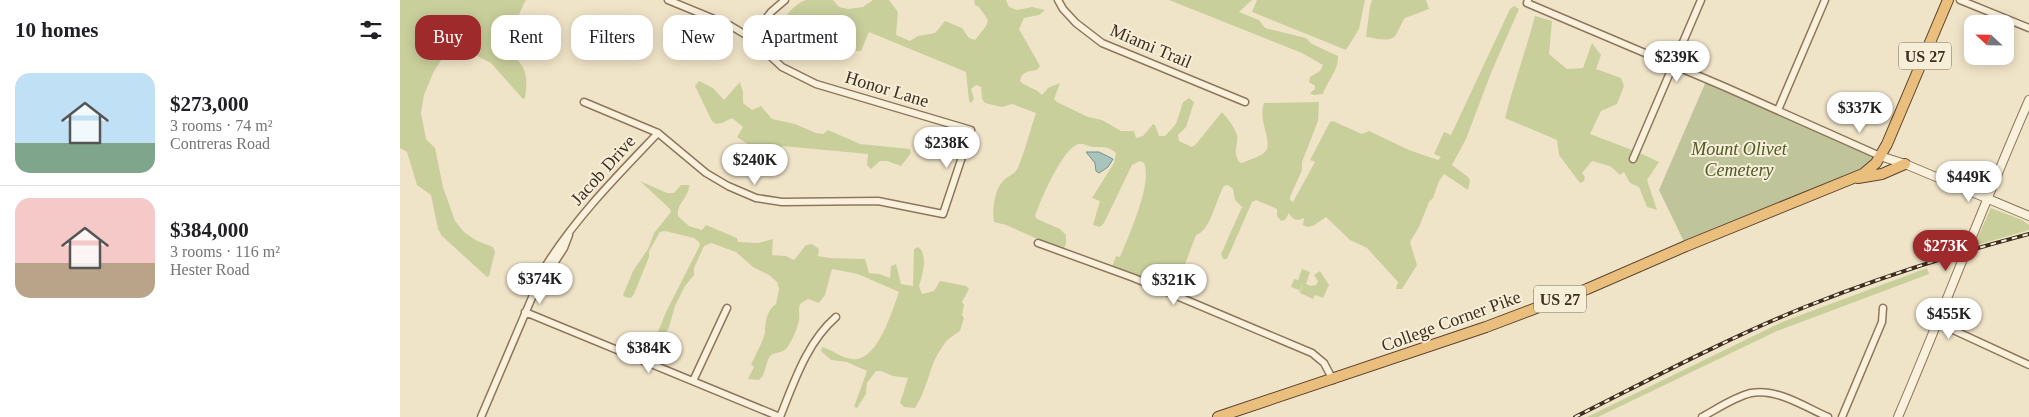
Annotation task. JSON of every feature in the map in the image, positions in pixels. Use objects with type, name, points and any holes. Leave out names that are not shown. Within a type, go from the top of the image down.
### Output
[{"type":"highway","name":"US 27","points":[[1880,156],[1948,0]]},
{"type":"highway","name":"College Corner Pike","points":[[1218,417],[1333,380],[1486,327],[1587,289],[1701,240],[1855,178],[1870,168],[1880,156]]},
{"type":"highway","points":[[1855,178],[1882,174],[1905,164]]},
{"type":"street","name":"Honor Lane","points":[[668,0],[731,26],[743,33]]},
{"type":"street","points":[[769,15],[785,0]]},
{"type":"street","name":"Miami Trail","points":[[1058,0],[1076,23],[1102,43],[1244,102]]},
{"type":"street","points":[[1633,159],[1701,0]]},
{"type":"street","points":[[1778,110],[1825,0]]},
{"type":"street","points":[[1960,0],[2029,28]]},
{"type":"street","points":[[1528,1],[1880,156],[1905,164],[2029,216]]},
{"type":"street","name":"Honor Lane","points":[[658,133],[706,173],[728,186],[756,198],[782,202],[878,201],[943,214],[971,130],[816,84],[782,67],[775,60]]},
{"type":"street","points":[[1898,417],[2029,100]]},
{"type":"street","points":[[584,102],[658,133]]},
{"type":"street","name":"Jacob Drive","points":[[480,417],[536,289],[564,248],[572,229],[594,201],[658,133]]},
{"type":"street","points":[[1038,243],[1142,282],[1312,353],[1324,363],[1333,380]]},
{"type":"street","points":[[693,381],[727,308]]},
{"type":"street","points":[[1842,417],[1882,322],[1883,308]]},
{"type":"street","points":[[525,312],[780,417],[813,342],[823,328],[836,317]]},
{"type":"street","points":[[1938,323],[2029,365]]},
{"type":"street","points":[[1702,417],[1738,398],[1759,392],[1778,396],[1828,417]]},
{"type":"green space","points":[[400,0],[526,0],[519,15],[491,15],[491,60],[517,60],[520,63],[526,78],[525,98],[523,99],[491,63],[481,58],[481,15],[415,15],[415,60],[441,60],[434,71],[424,95],[421,113],[426,139],[435,148],[443,187],[455,221],[464,232],[477,241],[493,247],[495,252],[489,276],[487,277],[442,236],[438,229],[431,195],[417,185],[407,152],[400,148]]},
{"type":"green space","points":[[806,0],[833,0],[839,7],[848,9],[863,7],[873,0],[889,0],[898,12],[896,35],[910,41],[918,36],[935,33],[945,21],[962,28],[969,38],[975,40],[986,26],[988,20],[979,7],[975,5],[974,0],[1006,0],[1009,7],[1017,10],[1032,7],[1045,10],[1039,15],[1024,18],[1019,29],[1040,66],[1037,70],[1024,74],[1020,81],[1037,90],[1042,95],[1048,88],[1060,83],[1054,99],[1057,102],[1088,117],[1102,120],[1121,131],[1134,131],[1136,138],[1143,136],[1153,124],[1159,136],[1165,136],[1176,124],[1183,102],[1189,98],[1194,102],[1186,127],[1178,135],[1179,141],[1192,147],[1222,112],[1236,132],[1236,154],[1239,162],[1242,163],[1264,153],[1267,149],[1268,144],[1262,110],[1264,103],[1319,102],[1318,121],[1302,162],[1302,170],[1290,197],[1290,200],[1293,202],[1315,162],[1310,160],[1330,122],[1333,121],[1362,134],[1369,131],[1409,150],[1438,160],[1441,157],[1434,154],[1444,132],[1451,135],[1510,9],[1514,6],[1519,9],[1491,73],[1466,139],[1452,165],[1470,180],[1468,190],[1444,174],[1439,181],[1433,198],[1429,202],[1419,227],[1410,242],[1417,265],[1402,289],[1396,289],[1398,282],[1367,248],[1350,240],[1326,217],[1313,226],[1307,227],[1303,225],[1304,218],[1295,219],[1289,213],[1285,220],[1281,221],[1277,216],[1277,209],[1256,200],[1252,202],[1227,259],[1223,259],[1221,254],[1242,207],[1235,200],[1233,189],[1228,185],[1224,186],[1221,191],[1206,227],[1196,235],[1175,291],[1112,267],[1116,256],[1120,257],[1138,210],[1145,183],[1146,172],[1144,163],[1140,161],[1132,165],[1104,223],[1100,227],[1093,225],[1100,201],[1092,198],[1114,163],[1116,153],[1106,147],[1092,147],[1080,144],[1070,150],[1052,177],[1035,216],[1037,219],[1060,229],[1066,235],[1066,244],[1063,250],[1006,225],[994,222],[993,212],[996,195],[1003,181],[1017,169],[1036,113],[1012,104],[1002,107],[985,103],[982,99],[981,87],[976,85],[971,89],[974,99],[971,103],[969,101],[966,72],[869,32],[861,51],[856,51],[856,15],[788,15],[801,2]]},
{"type":"green space","points":[[1169,0],[1252,0],[1239,12],[1259,20],[1265,28],[1306,38],[1312,44],[1338,56],[1335,71],[1323,94],[1313,95],[1310,93],[1315,89],[1315,86],[1309,82],[1310,77],[1320,71],[1323,65],[1302,53]]},
{"type":"green space","points":[[1257,0],[1365,0],[1359,29],[1346,50],[1252,12]]},
{"type":"green space","points":[[1372,0],[1426,0],[1429,9],[1405,18],[1395,36],[1391,38],[1366,37]]},
{"type":"green space","points":[[1535,16],[1552,21],[1549,54],[1567,69],[1583,68],[1592,43],[1601,55],[1596,69],[1621,78],[1624,86],[1617,104],[1601,111],[1590,134],[1659,162],[1647,180],[1657,210],[1647,207],[1639,187],[1630,183],[1624,172],[1620,175],[1610,166],[1592,161],[1582,173],[1585,177],[1584,181],[1580,183],[1559,155],[1557,140],[1505,118]]},
{"type":"green space","name":"Mount Olivet Cemetery","points":[[1707,79],[1880,156],[1876,163],[1686,246],[1659,190]]},
{"type":"green space","points":[[699,81],[713,88],[724,100],[740,82],[743,92],[743,103],[752,110],[761,106],[772,119],[795,124],[816,133],[823,134],[828,130],[860,144],[910,149],[911,153],[901,166],[887,161],[880,161],[871,169],[867,165],[868,154],[782,146],[781,151],[763,145],[758,151],[737,137],[743,127],[732,118],[716,124],[712,121],[695,86]]},
{"type":"green space","points":[[640,181],[667,193],[674,193],[681,185],[689,185],[689,189],[679,207],[678,216],[689,226],[702,230],[706,225],[737,238],[738,242],[758,243],[773,239],[772,255],[786,256],[794,260],[806,245],[812,244],[819,249],[818,256],[865,259],[869,273],[890,278],[891,266],[896,264],[901,284],[913,286],[914,249],[918,247],[924,260],[919,286],[922,294],[934,291],[940,281],[966,286],[969,289],[962,302],[964,305],[962,315],[964,318],[960,331],[946,341],[938,353],[923,393],[915,408],[904,407],[900,403],[908,378],[893,376],[881,371],[876,371],[867,383],[866,394],[857,408],[854,407],[867,371],[847,362],[831,360],[821,351],[822,347],[852,359],[861,358],[869,353],[876,345],[888,323],[899,292],[858,274],[832,269],[825,295],[819,303],[808,299],[800,304],[797,327],[786,349],[771,356],[759,380],[748,379],[754,367],[751,365],[765,332],[767,316],[776,304],[779,289],[777,282],[769,275],[753,267],[736,252],[711,243],[704,246],[694,268],[694,275],[685,286],[675,306],[669,327],[654,355],[650,356],[649,354],[666,312],[700,245],[694,238],[665,231],[660,232],[649,251],[649,257],[634,294],[631,298],[623,295],[633,271],[648,249],[654,233],[671,212]]},
{"type":"green space","points":[[1991,208],[2022,220],[2029,225],[2029,230],[1977,245],[1976,241]]},
{"type":"green space","points":[[1927,268],[1929,274],[1777,331],[1598,417],[1587,417],[1782,322]]},
{"type":"green space","points":[[1302,269],[1310,272],[1306,284],[1311,286],[1316,285],[1318,281],[1314,275],[1320,271],[1329,285],[1323,298],[1315,295],[1313,299],[1300,293],[1303,283],[1299,293],[1299,290],[1291,287],[1294,279],[1298,280]]},
{"type":"water","points":[[1086,152],[1099,152],[1113,159],[1108,167],[1099,173],[1096,171],[1095,163]]},
{"type":"railway","points":[[1575,417],[1718,346],[1805,307],[1916,267],[2029,234]]}]
